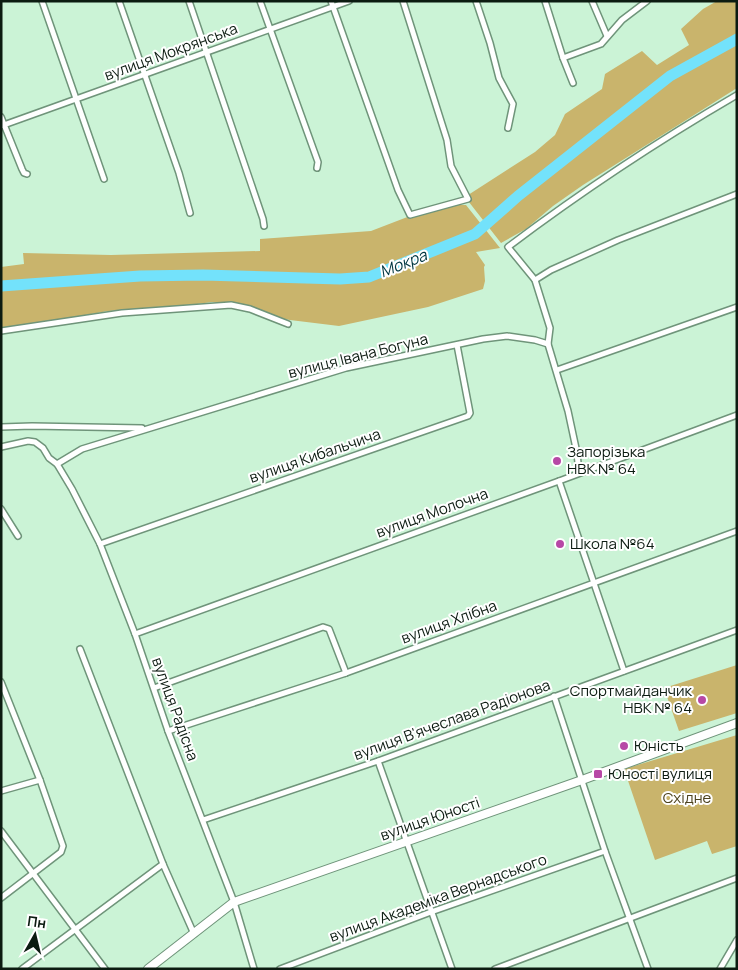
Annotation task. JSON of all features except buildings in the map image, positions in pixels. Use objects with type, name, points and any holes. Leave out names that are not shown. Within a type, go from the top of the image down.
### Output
[{"type":"street","points":[[42,1],[104,179]]},
{"type":"street","points":[[119,1],[179,173],[190,213]]},
{"type":"street","points":[[189,1],[264,226]]},
{"type":"street","points":[[260,1],[318,162],[317,168]]},
{"type":"street","name":"вулиця Мокрянська","points":[[3,126],[270,30],[332,4],[349,1]]},
{"type":"street","points":[[332,4],[398,190],[410,215],[468,200],[451,166],[447,140],[403,1]]},
{"type":"street","points":[[476,1],[499,78],[513,104],[508,128]]},
{"type":"street","points":[[545,1],[573,83]]},
{"type":"street","points":[[592,1],[607,36]]},
{"type":"street","points":[[563,58],[601,44],[622,20],[648,1]]},
{"type":"street","points":[[579,473],[575,444],[557,370],[548,344],[550,328],[535,280],[508,247],[580,194],[679,129],[737,94]]},
{"type":"street","points":[[1,117],[3,126],[22,169],[24,173],[28,174]]},
{"type":"street","points":[[535,280],[551,270],[618,240],[737,194]]},
{"type":"street","points":[[1,332],[122,313],[231,305],[250,308],[288,324]]},
{"type":"street","points":[[557,370],[737,307]]},
{"type":"street","name":"вулиця Івана Богуна","points":[[58,464],[82,449],[346,368],[457,344],[507,336],[548,344]]},
{"type":"street","name":"вулиця Кибальчича","points":[[100,544],[468,416],[470,412],[457,344]]},
{"type":"street","name":"вулиця Молочна","points":[[135,634],[737,415]]},
{"type":"street","name":"вулиця Івана Богуна","points":[[1,427],[147,428]]},
{"type":"street","name":"вулиця Радісна","points":[[1,446],[28,441],[35,442],[43,448],[49,458],[58,464],[100,544],[135,634],[168,731],[234,902],[254,969]]},
{"type":"street","points":[[559,481],[624,670]]},
{"type":"street","points":[[1,509],[18,536]]},
{"type":"street","name":"вулиця Хлібна","points":[[168,731],[346,673],[737,532]]},
{"type":"street","points":[[154,688],[323,627],[329,629],[346,673]]},
{"type":"street","name":"вулиця В'ячеслава Радіонова","points":[[203,820],[378,761],[737,630]]},
{"type":"street","points":[[80,649],[163,864],[194,934]]},
{"type":"street","points":[[1,682],[61,839],[61,852],[1,898]]},
{"type":"street","points":[[554,696],[605,852],[648,969]]},
{"type":"street","name":"вулиця Юності","points":[[148,969],[234,902],[582,780],[737,723]]},
{"type":"street","points":[[378,761],[452,969]]},
{"type":"street","points":[[1,791],[40,780]]},
{"type":"street","points":[[1,831],[105,969]]},
{"type":"street","name":"вулиця Академіка Вернадського","points":[[280,969],[431,912],[605,852]]},
{"type":"street","points":[[22,969],[163,864]]},
{"type":"street","points":[[495,969],[737,878]]},
{"type":"street","points":[[720,969],[737,940]]},
{"type":"green space","points":[[717,1],[737,1],[737,88],[583,185],[553,206],[526,229],[501,243],[465,197],[535,152],[555,135],[565,114],[602,89],[605,74],[642,51],[657,65],[689,45],[681,29],[703,9]]},
{"type":"green space","points":[[451,205],[466,205],[500,248],[476,252],[485,265],[483,289],[428,307],[339,326],[267,316],[239,306],[212,302],[168,308],[108,311],[1,330],[1,267],[24,264],[23,253],[111,255],[260,251],[260,239],[371,231],[423,211]]},
{"type":"green space","name":"Спортмайданчик НВК № 64","points":[[737,665],[737,713],[679,731],[664,688]]},
{"type":"green space","name":"Східне","points":[[737,735],[737,846],[712,854],[707,841],[655,860],[624,769]]},
{"type":"waterway","name":"Мокра","points":[[1,286],[140,276],[203,275],[340,279],[369,277],[475,234],[518,196],[670,76],[737,39]]},
{"type":"place","name":"Запорізька НВК № 64","points":[[557,461]]},
{"type":"place","name":"Школа №64","points":[[560,544]]},
{"type":"place","name":"Спортмайданчик НВК № 64","points":[[702,700]]},
{"type":"place","name":"Юність","points":[[624,746]]},
{"type":"place","name":"Юності вулиця","points":[[598,774]]}]
